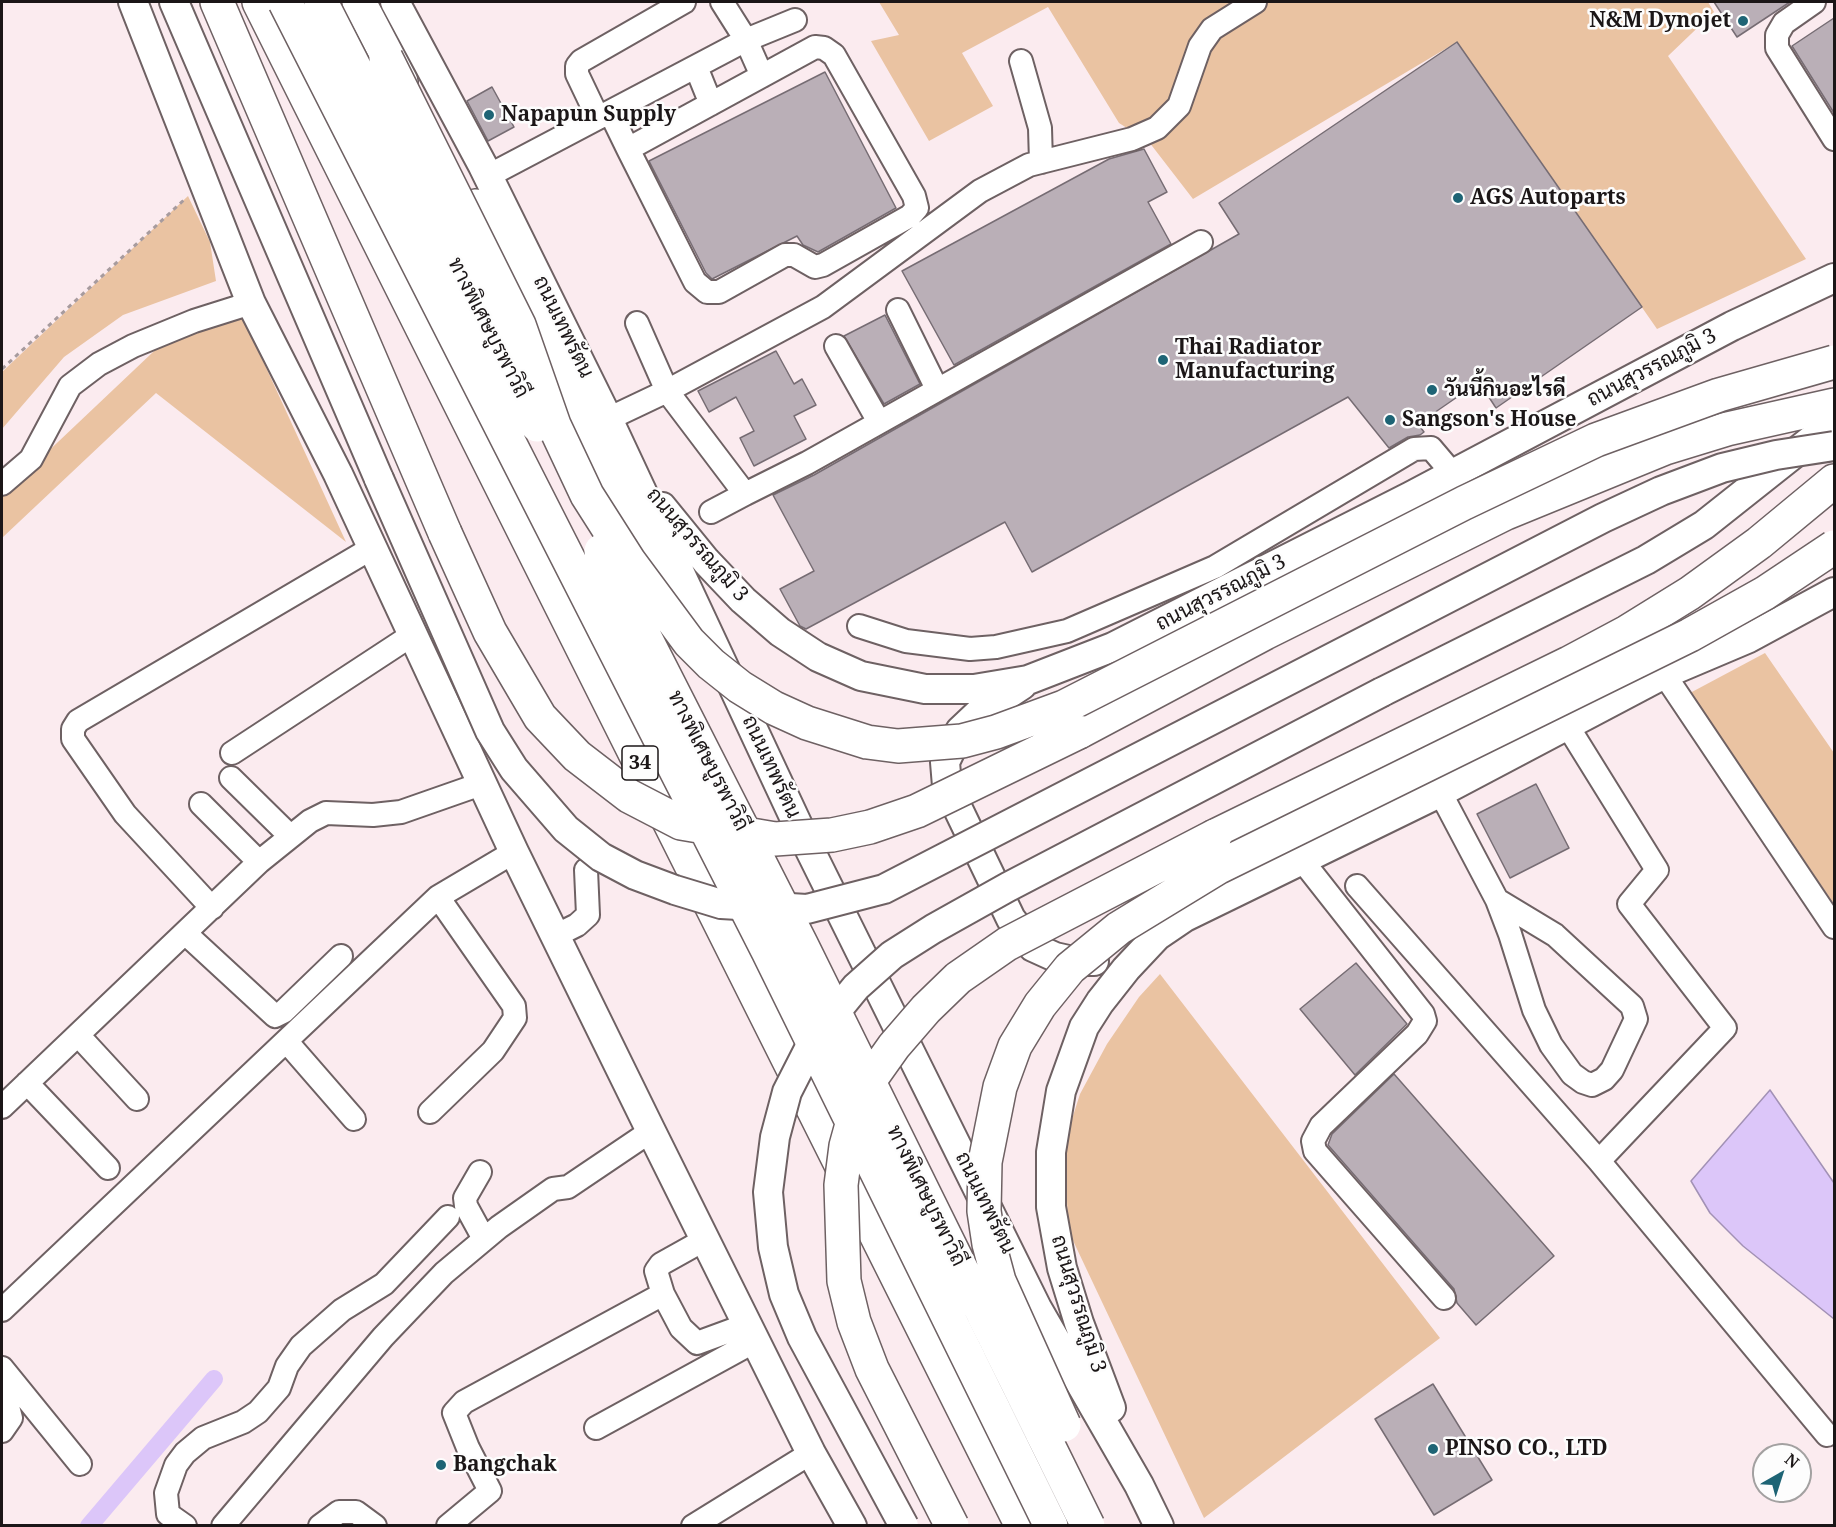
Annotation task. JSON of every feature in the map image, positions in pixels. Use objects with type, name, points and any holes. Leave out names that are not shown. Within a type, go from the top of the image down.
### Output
[{"type":"highway","points":[[217,2],[490,632],[540,717],[577,756],[629,796],[681,823],[775,838],[832,835],[870,827],[917,811],[1079,732],[1307,612],[1506,513],[1665,448],[1727,429],[1834,405]]},
{"type":"highway","name":"34","points":[[259,2],[1022,1526]]},
{"type":"highway","name":"ทางพิเศษบูรพาวิถี","points":[[285,2],[762,940],[1051,1526]]},
{"type":"highway","name":"ทางพิเศษบูรพาวิถี","points":[[321,2],[801,944],[1088,1526]]},
{"type":"highway","points":[[328,2],[1088,1526]]},
{"type":"highway","points":[[358,2],[519,325],[554,425],[587,495],[628,561],[689,642],[711,664],[774,708],[837,734],[898,746],[932,745],[985,735],[1064,707],[1454,508],[1596,440],[1719,395],[1834,362]]},
{"type":"highway","points":[[952,1526],[872,1369],[854,1322],[844,1281],[841,1185],[846,1146],[856,1110],[872,1077],[894,1046],[958,978],[1006,944],[1215,836],[1627,632],[1690,593],[1759,543],[1834,481]]},
{"type":"highway","points":[[1112,1526],[1015,1321],[999,1281],[986,1222],[985,1162],[1000,1087],[1014,1046],[1040,1005],[1070,968],[1119,928],[1218,867],[1690,635],[1765,593],[1834,547]]},
{"type":"main road","points":[[133,2],[251,303],[372,548],[481,784],[704,1240],[810,1453],[852,1526]]},
{"type":"main road","points":[[174,2],[490,731],[514,769],[566,829],[601,857],[635,875],[721,904],[807,909],[884,889],[1603,518],[1661,491],[1722,468],[1776,455],[1834,446]]},
{"type":"main road","name":"ถนนเทพรัตน","points":[[395,2],[488,176],[608,419],[802,834],[1037,1308],[1139,1485],[1159,1526]]},
{"type":"main road","name":"ถนนสุวรรณภูมิ 3","points":[[634,473],[706,561],[743,600],[780,632],[818,657],[861,676],[925,689],[974,689],[1028,680],[1113,647],[1453,474],[1732,326],[1834,278]]},
{"type":"main road","points":[[904,1526],[802,1336],[784,1294],[773,1247],[768,1192],[775,1137],[787,1092],[815,1037],[855,987],[892,955],[1008,887],[1382,692],[1656,554],[1704,525],[1834,422]]},
{"type":"main road","name":"ถนนสุวรรณภูมิ 3","points":[[1139,1485],[1079,1323],[1062,1268],[1051,1207],[1051,1152],[1061,1091],[1084,1027],[1126,969],[1157,936],[1185,917],[1440,792],[1664,674],[1749,638],[1834,592]]},
{"type":"main road","points":[[1028,680],[978,714],[960,731],[945,762],[947,786],[1011,919],[1032,947],[1054,957],[1073,961],[1092,962],[1157,936]]},
{"type":"street","points":[[627,149],[815,47],[824,48],[834,55],[914,196],[917,208],[910,216],[823,265],[814,267],[794,255],[785,255],[719,292],[707,292],[695,282],[627,149],[577,74],[577,66],[581,61],[684,2]]},
{"type":"street","points":[[722,2],[746,40],[762,76]]},
{"type":"street","points":[[608,419],[667,391],[823,307],[980,191],[1029,165],[1132,139],[1157,128],[1179,106],[1200,46],[1212,29],[1255,2]]},
{"type":"street","points":[[1814,2],[1784,23],[1777,35],[1777,48],[1834,139]]},
{"type":"street","points":[[488,176],[746,40],[795,20]]},
{"type":"street","points":[[1021,61],[1040,128],[1041,162]]},
{"type":"street","points":[[696,67],[711,104]]},
{"type":"street","points":[[711,512],[879,422],[1201,242]]},
{"type":"street","points":[[1732,326],[1834,263]]},
{"type":"street","points":[[2,484],[31,459],[70,386],[99,364],[133,346],[194,321],[251,303]]},
{"type":"street","points":[[898,310],[937,389]]},
{"type":"street","points":[[637,323],[667,391],[745,494]]},
{"type":"street","points":[[836,346],[879,422]]},
{"type":"street","points":[[859,626],[906,641],[970,649],[996,647],[1067,631],[1215,567],[1414,449],[1431,448],[1453,474]]},
{"type":"street","points":[[212,908],[125,814],[73,739],[73,729],[78,721],[372,548]]},
{"type":"street","points":[[232,753],[412,635]]},
{"type":"street","points":[[1664,674],[1834,927]]},
{"type":"street","points":[[1567,725],[1657,870],[1629,904],[1725,1028],[1599,1161]]},
{"type":"street","points":[[231,778],[290,836]]},
{"type":"street","points":[[2,1107],[259,862],[290,836],[326,813],[373,815],[401,812],[481,784]]},
{"type":"street","points":[[1440,792],[1497,900],[1514,944],[1534,1010],[1551,1045],[1572,1074],[1583,1082],[1593,1085],[1604,1079],[1612,1070],[1636,1019],[1632,1006],[1555,935],[1497,900]]},
{"type":"street","points":[[201,804],[259,862]]},
{"type":"street","points":[[2,1310],[438,897],[514,852]]},
{"type":"street","points":[[1301,859],[1423,1014],[1425,1021],[1417,1034],[1322,1125],[1313,1141],[1315,1151],[1444,1298]]},
{"type":"street","points":[[555,936],[578,925],[588,915],[586,870]]},
{"type":"street","points":[[1357,886],[1599,1161],[1827,1435]]},
{"type":"street","points":[[430,1112],[493,1051],[515,1018],[514,1006],[438,897]]},
{"type":"street","points":[[185,933],[275,1016],[284,1012],[341,956]]},
{"type":"street","points":[[78,1035],[137,1099]]},
{"type":"street","points":[[287,1042],[354,1119]]},
{"type":"street","points":[[27,1083],[108,1168]]},
{"type":"street","points":[[223,1526],[409,1308],[444,1273],[492,1233],[553,1189],[568,1187],[651,1131]]},
{"type":"street","points":[[480,1172],[468,1188],[466,1206],[492,1233]]},
{"type":"street","points":[[169,1522],[166,1493],[176,1464],[193,1444],[243,1422],[258,1412],[279,1388],[287,1366],[301,1346],[342,1310],[384,1284],[448,1217]]},
{"type":"street","points":[[704,1240],[661,1264],[656,1272],[663,1294],[681,1328],[697,1343],[751,1333]]},
{"type":"street","points":[[448,1526],[490,1491],[468,1448],[454,1413],[464,1402],[663,1294]]},
{"type":"street","points":[[596,1428],[751,1333]]},
{"type":"street","points":[[2,1368],[80,1464]]},
{"type":"street","points":[[2,1397],[7,1403],[11,1418],[2,1431]]},
{"type":"street","points":[[693,1526],[810,1453]]},
{"type":"street","points":[[320,1526],[339,1512],[356,1512],[375,1526]]},
{"type":"path","points":[[2,369],[188,196],[206,189]]},
{"type":"shaded area","points":[[879,2],[1708,2],[1714,12],[1668,56],[1806,259],[1657,329],[1457,42],[1193,199],[1149,142],[1119,123],[1048,7],[962,53],[993,106],[929,141],[871,41],[899,35]]},
{"type":"shaded area","points":[[188,196],[210,242],[216,281],[123,315],[64,357],[2,429],[2,372]]},
{"type":"shaded area","points":[[242,315],[346,542],[156,393],[2,538],[2,495],[171,335]]},
{"type":"shaded area","points":[[1765,653],[1834,753],[1834,904],[1690,693]]},
{"type":"shaded area","points":[[1160,974],[1440,1338],[1204,1518],[1068,1230],[1065,1141],[1080,1094],[1107,1044],[1139,997]]},
{"type":"shaded area","points":[[1770,1090],[1834,1183],[1834,1319],[1743,1246],[1710,1213],[1691,1181]]},
{"type":"building","name":"N&M Dynojet","points":[[1714,2],[1790,2],[1737,37]]},
{"type":"building","points":[[1834,18],[1834,113],[1792,46]]},
{"type":"building","points":[[1457,42],[1642,307],[1496,408],[1479,382],[1418,424],[1424,432],[1420,435],[1408,437],[1389,448],[1348,397],[1032,572],[1005,522],[806,629],[800,626],[780,589],[814,571],[773,495],[814,475],[1239,234],[1219,203]]},
{"type":"building","points":[[825,72],[896,208],[818,252],[803,245],[797,236],[712,279],[706,273],[649,161]]},
{"type":"building","name":"Napapun Supply","points":[[492,87],[514,127],[488,141],[467,101]]},
{"type":"building","points":[[1144,149],[1167,192],[1148,202],[1171,244],[954,365],[902,271],[1109,159]]},
{"type":"building","points":[[885,315],[920,384],[884,404],[844,336]]},
{"type":"building","points":[[776,351],[794,384],[802,379],[816,405],[794,416],[806,439],[754,466],[740,438],[754,431],[736,397],[709,412],[698,391]]},
{"type":"building","points":[[1536,784],[1569,848],[1510,878],[1477,814]]},
{"type":"building","points":[[1356,963],[1407,1024],[1355,1075],[1300,1009]]},
{"type":"building","points":[[1394,1074],[1554,1256],[1476,1325],[1457,1303],[1454,1289],[1328,1145],[1332,1134]]},
{"type":"building","name":"PINSO CO., LTD","points":[[1433,1384],[1492,1480],[1434,1515],[1375,1419]]},
{"type":"waterway","points":[[89,1526],[214,1379]]},
{"type":"place","name":"N&M Dynojet","points":[[1743,21]]},
{"type":"place","name":"Napapun Supply","points":[[489,115]]},
{"type":"place","name":"AGS Autoparts","points":[[1458,198]]},
{"type":"place","name":"Thai Radiator Manufacturing","points":[[1163,360]]},
{"type":"place","name":"วันนี้กินอะไรดี","points":[[1432,390]]},
{"type":"place","name":"Sangson's House","points":[[1390,420]]},
{"type":"place","name":"PINSO CO., LTD","points":[[1433,1449]]},
{"type":"place","name":"Bangchak","points":[[441,1465]]}]
